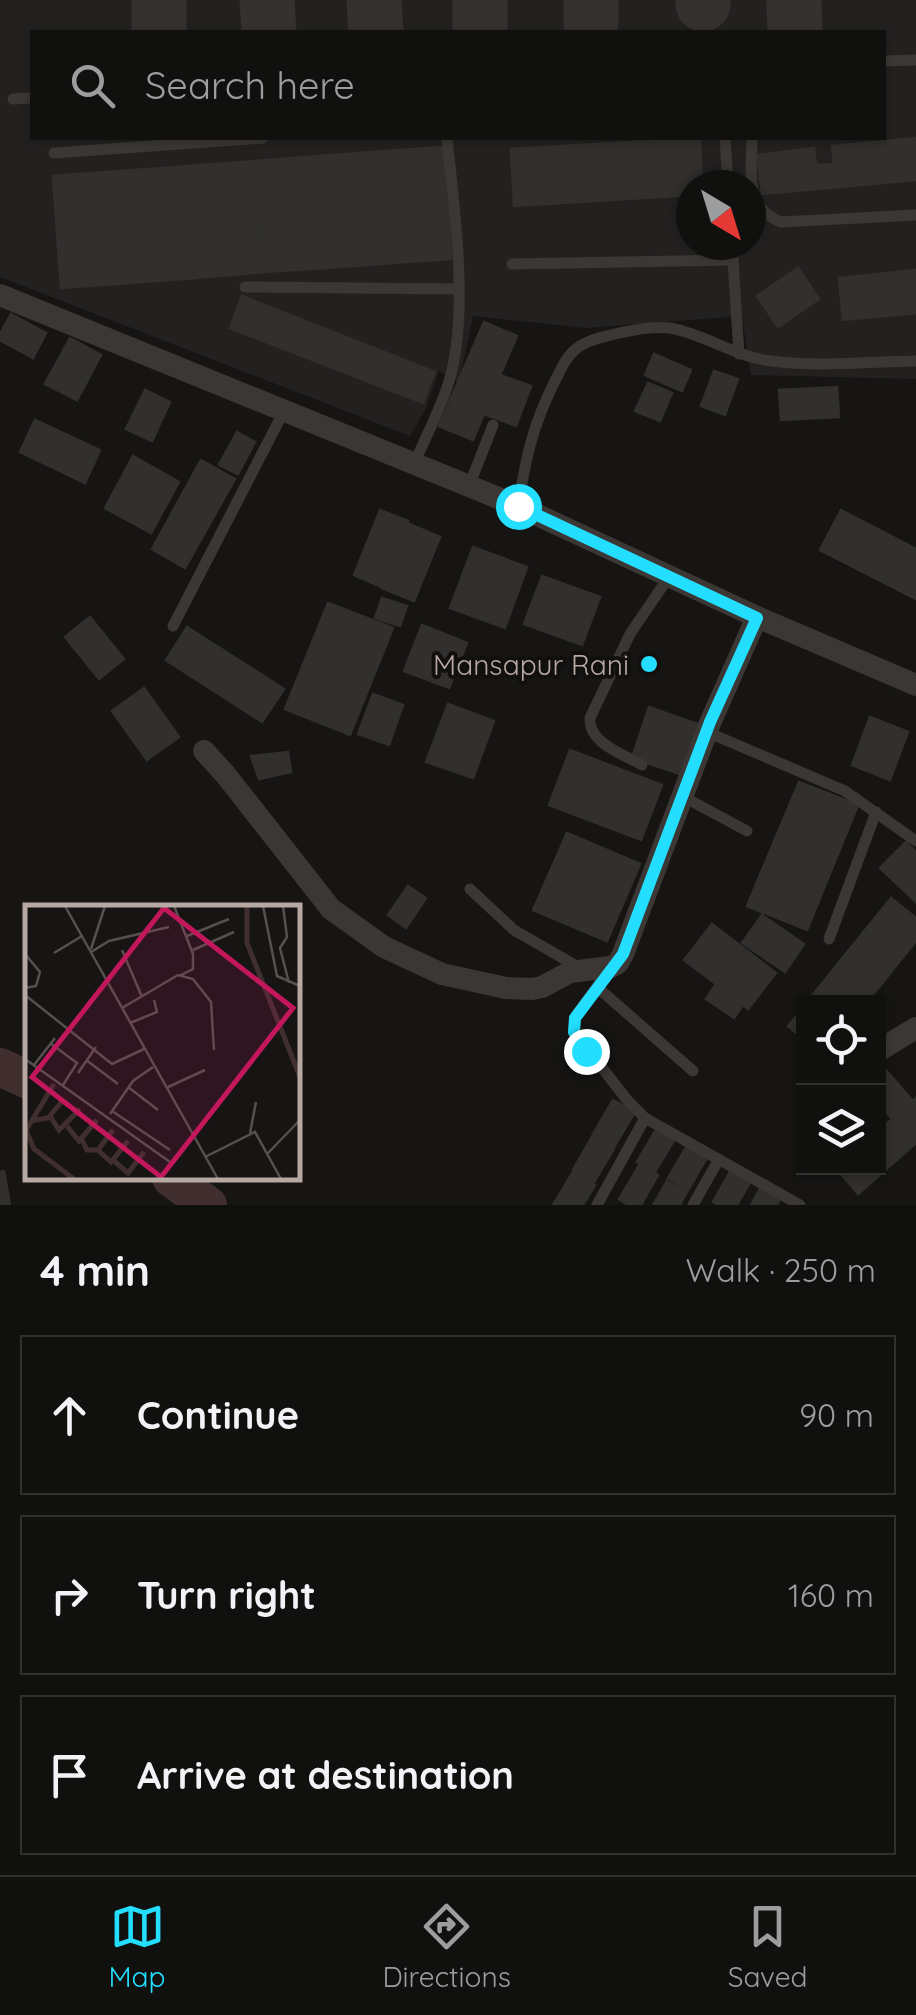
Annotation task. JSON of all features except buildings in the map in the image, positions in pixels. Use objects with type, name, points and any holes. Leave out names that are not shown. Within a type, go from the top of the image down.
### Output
[{"type":"street","points":[[0,295],[518,506],[757,618],[916,684]]},
{"type":"street","points":[[204,751],[331,909],[384,947],[442,974],[506,988],[542,987],[570,972],[589,978],[611,967],[623,954],[707,732],[757,618]]},
{"type":"street","points":[[886,1046],[916,1028]]},
{"type":"lane","points":[[886,62],[916,60]]},
{"type":"lane","points":[[12,99],[30,98]]},
{"type":"lane","points":[[54,152],[233,140]]},
{"type":"lane","points":[[414,464],[450,376],[457,331],[455,216],[446,140]]},
{"type":"lane","points":[[725,140],[727,170]]},
{"type":"lane","points":[[752,140],[752,188],[757,204],[781,222],[916,215]]},
{"type":"lane","points":[[512,264],[733,260],[739,354]]},
{"type":"lane","points":[[245,287],[458,288]]},
{"type":"lane","points":[[518,506],[538,414],[564,362],[580,346],[606,336],[667,328],[771,362],[916,361]]},
{"type":"lane","points":[[173,626],[284,411]]},
{"type":"lane","points":[[469,486],[493,425]]},
{"type":"lane","points":[[642,765],[597,738],[590,728],[590,718],[630,634],[668,578]]},
{"type":"lane","points":[[707,732],[845,791],[916,842]]},
{"type":"lane","points":[[682,796],[748,831]]},
{"type":"lane","points":[[829,939],[876,812]]},
{"type":"lane","points":[[470,889],[514,930],[589,978],[693,1071]]},
{"type":"lane","points":[[589,978],[574,1032],[628,1101],[645,1118],[800,1205]]},
{"type":"lane","points":[[597,1205],[645,1118]]},
{"type":"lane","points":[[692,1205],[719,1159]]},
{"type":"shaded area","points":[[0,0],[916,0],[916,379],[751,375],[742,316],[586,328],[473,316],[459,382],[439,371],[426,408],[410,436],[0,277]]},
{"type":"waterway","points":[[0,1067],[25,1079]]},
{"type":"waterway","points":[[174,1180],[208,1205]]},
{"type":"taxiway","points":[[159,0],[159,30]]},
{"type":"taxiway","points":[[267,0],[269,30]]},
{"type":"taxiway","points":[[374,0],[376,30]]},
{"type":"taxiway","points":[[480,0],[480,30]]},
{"type":"taxiway","points":[[591,0],[591,23]]},
{"type":"taxiway","points":[[794,0],[795,30]]},
{"type":"place","name":"Mansapur Rani","points":[[649,664]]},
{"type":"route","points":[[518,506],[757,618],[710,722],[623,954],[575,1018],[574,1032],[586,1051]]}]
